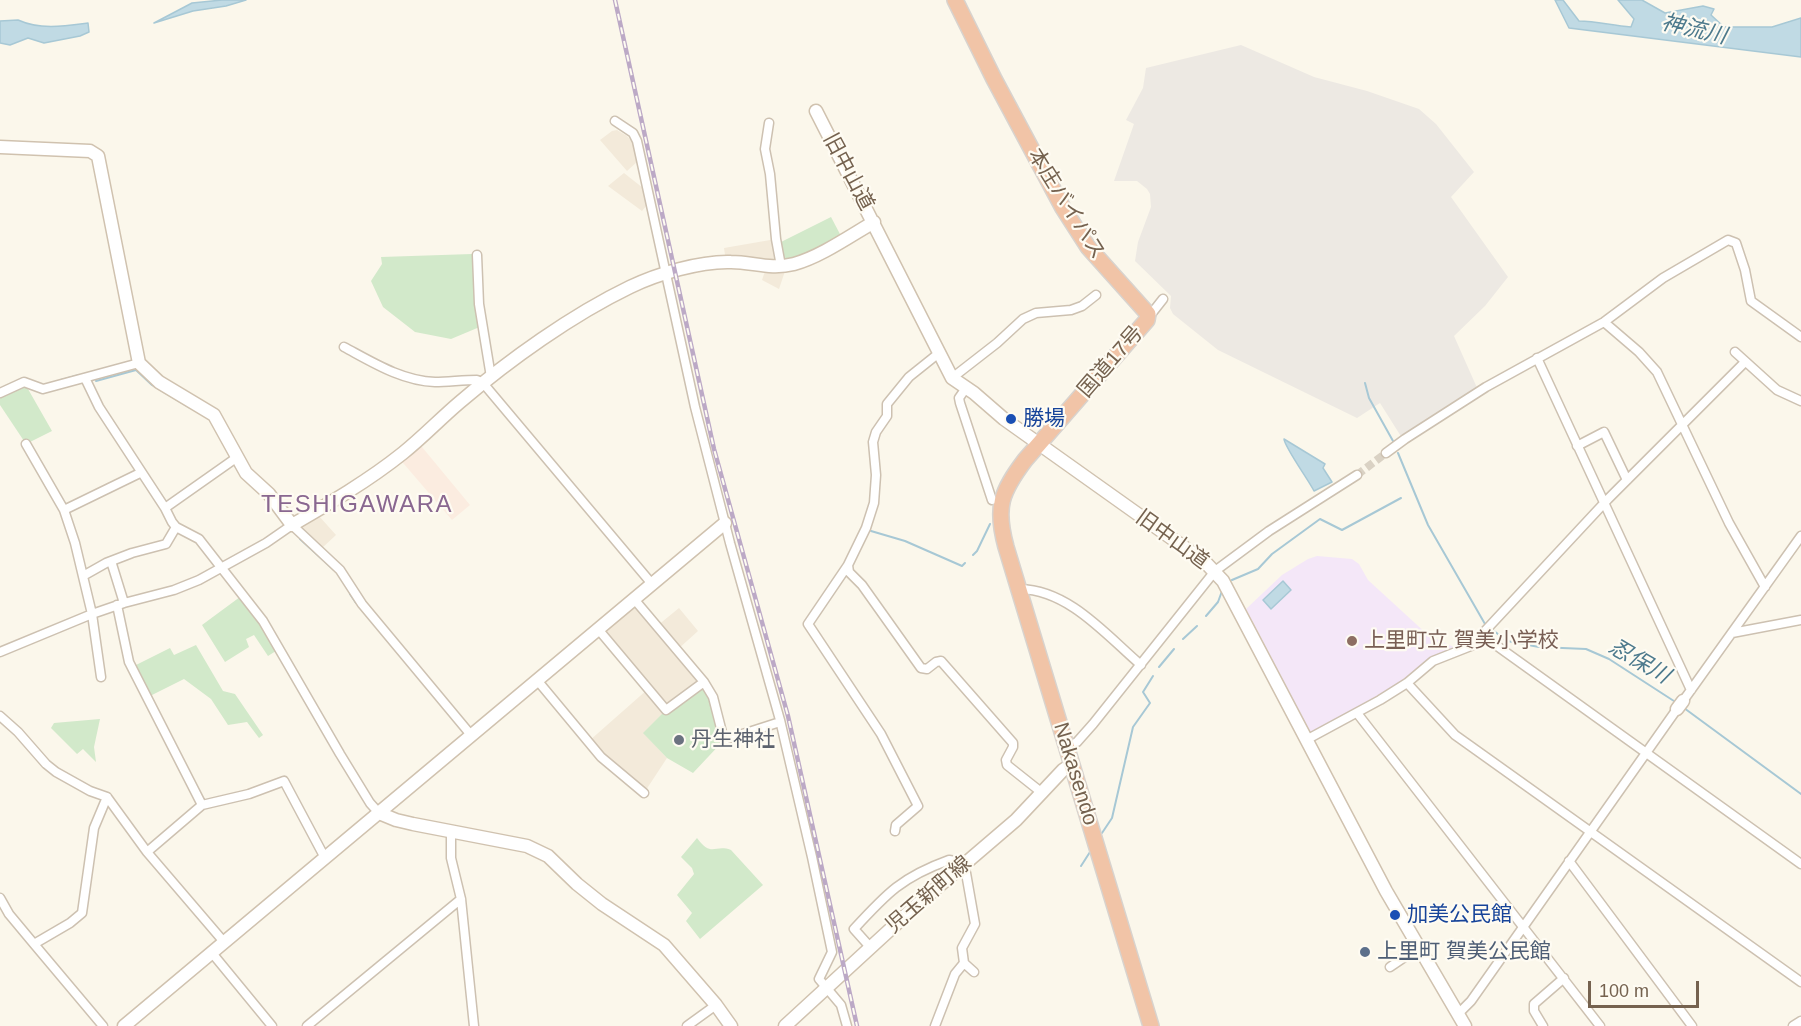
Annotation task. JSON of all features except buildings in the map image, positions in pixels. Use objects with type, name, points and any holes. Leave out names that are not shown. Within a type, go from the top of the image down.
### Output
[{"type":"highway","name":"本庄バイパス","points":[[955,0],[1063,208],[1088,247],[1147,312],[1147,320]]},
{"type":"highway","name":"国道17号","points":[[1000,521],[1002,502],[1011,478],[1147,320]]},
{"type":"highway","name":"Nakasendo","points":[[1000,521],[1151,1026]]},
{"type":"street","name":"旧中山道","points":[[816,111],[952,378],[1004,419],[1215,571],[1231,595],[1418,948],[1465,1026]]},
{"type":"street","points":[[615,121],[636,137],[667,273],[673,314],[725,523],[780,722],[832,949],[819,978],[841,1005],[847,1026]]},
{"type":"street","points":[[769,123],[765,149],[781,266]]},
{"type":"street","points":[[0,147],[90,151],[98,156],[139,363],[159,382],[214,415],[246,473],[269,494],[292,525],[340,570],[362,604],[471,735]]},
{"type":"street","points":[[0,652],[120,604],[174,590],[222,568],[266,543],[386,466],[487,380],[600,303],[631,286],[667,273],[715,263],[732,262],[766,267],[793,264],[812,257],[874,222]]},
{"type":"street","points":[[1386,453],[1405,438],[1481,390],[1604,322],[1663,278],[1730,240],[1736,243],[1740,253],[1751,301],[1801,337]]},
{"type":"street","points":[[477,255],[479,304],[487,380],[652,584]]},
{"type":"street","points":[[952,378],[997,343],[1023,319],[1036,313],[1071,310],[1082,306],[1096,295]]},
{"type":"street","points":[[1147,320],[1163,299]]},
{"type":"street","points":[[1604,322],[1639,352],[1657,372],[1729,522],[1765,587]]},
{"type":"street","points":[[344,347],[389,371],[406,376],[433,382],[487,380]]},
{"type":"street","points":[[1735,352],[1784,395],[1801,401]]},
{"type":"street","points":[[894,831],[896,825],[918,806],[881,734],[808,624],[848,565],[866,528],[874,503],[876,475],[873,442],[876,432],[887,416],[887,404],[909,377],[939,353]]},
{"type":"street","points":[[1537,358],[1691,690]]},
{"type":"street","points":[[1306,740],[1407,684],[1433,661],[1465,649],[1484,634],[1603,504],[1745,362]]},
{"type":"street","points":[[0,393],[24,382],[43,389],[139,363]]},
{"type":"street","points":[[85,378],[99,407],[172,522],[176,527],[199,539],[263,621],[340,754],[370,803],[379,813],[396,820],[524,845],[548,856],[602,904],[664,945],[716,1005],[731,1026]]},
{"type":"street","points":[[966,388],[959,398],[960,403],[992,500]]},
{"type":"street","points":[[1577,446],[1604,432],[1627,480]]},
{"type":"street","points":[[26,444],[64,510],[75,543],[93,614],[101,677]]},
{"type":"street","points":[[165,508],[236,458]]},
{"type":"street","points":[[64,510],[140,473]]},
{"type":"street","points":[[1067,747],[1084,735],[1215,571],[1282,522],[1357,475]]},
{"type":"street","points":[[124,1026],[725,523]]},
{"type":"street","points":[[83,576],[111,561],[166,544],[176,527]]},
{"type":"street","points":[[1458,1014],[1471,1001],[1801,536]]},
{"type":"street","points":[[111,561],[129,662],[202,805]]},
{"type":"street","points":[[848,565],[849,572],[862,585],[920,667],[925,669],[937,661],[943,662],[1012,741],[1013,746],[1006,760],[1007,765],[1041,792]]},
{"type":"street","points":[[1020,590],[1037,591],[1063,602],[1089,620],[1141,665]]},
{"type":"street","points":[[634,599],[704,682],[713,697],[724,740],[780,722]]},
{"type":"street","points":[[1732,633],[1801,620]]},
{"type":"street","points":[[598,629],[666,710],[704,682]]},
{"type":"street","points":[[1484,634],[1486,638],[1801,864]]},
{"type":"street","points":[[537,680],[601,757],[644,793]]},
{"type":"street","points":[[1407,684],[1455,735],[1801,982]]},
{"type":"street","points":[[1357,713],[1600,1026]]},
{"type":"street","points":[[0,716],[56,772],[90,791],[107,797],[147,852],[224,942]]},
{"type":"street","name":"児玉新町線","points":[[785,1026],[1016,820],[1063,770],[1072,764]]},
{"type":"street","points":[[147,852],[202,805],[249,794],[284,781],[325,858]]},
{"type":"street","points":[[34,944],[82,913],[94,828],[107,797]]},
{"type":"street","points":[[451,831],[451,858],[461,899],[474,1026]]},
{"type":"street","points":[[871,948],[854,929],[883,897],[909,877],[951,859],[956,861],[966,873],[975,924],[962,948],[964,963],[974,972]]},
{"type":"street","points":[[1569,861],[1692,1026]]},
{"type":"street","points":[[0,898],[9,914],[103,1026]]},
{"type":"street","points":[[307,1026],[461,899]]},
{"type":"street","points":[[1390,967],[1418,948]]},
{"type":"street","points":[[212,953],[272,1026]]},
{"type":"street","points":[[935,1026],[955,974],[964,963]]},
{"type":"street","points":[[1543,1026],[1534,1011],[1534,1004],[1564,978]]},
{"type":"street","points":[[687,1026],[716,1005]]},
{"type":"street","points":[[1793,1026],[1801,1021]]},
{"type":"shaded area","points":[[1241,45],[1314,77],[1367,91],[1419,109],[1436,124],[1474,172],[1451,197],[1508,277],[1485,306],[1454,336],[1478,390],[1402,438],[1380,403],[1357,418],[1218,350],[1173,314],[1170,308],[1171,296],[1135,261],[1138,242],[1151,207],[1150,194],[1137,181],[1114,181],[1134,124],[1126,120],[1143,88],[1146,68]]},
{"type":"shaded area","points":[[617,130],[633,142],[638,161],[627,171],[600,140]]},
{"type":"shaded area","points":[[624,173],[643,188],[647,205],[642,211],[608,186]]},
{"type":"shaded area","points":[[776,239],[787,265],[779,289],[762,280],[766,268],[726,262],[724,248]]},
{"type":"shaded area","points":[[417,441],[470,505],[452,520],[398,457]]},
{"type":"shaded area","points":[[319,516],[336,535],[321,549],[299,528]]},
{"type":"shaded area","name":"上里町立 賀美小学校","points":[[1317,556],[1352,559],[1359,564],[1368,580],[1428,635],[1456,648],[1417,668],[1406,680],[1311,734],[1246,609],[1282,575]]},
{"type":"shaded area","points":[[634,599],[657,626],[679,608],[698,631],[677,650],[704,682],[644,733],[667,758],[644,793],[589,741],[648,689],[598,629]]},
{"type":"green space","points":[[831,217],[841,236],[806,255],[783,261],[779,243]]},
{"type":"green space","points":[[477,255],[482,326],[451,339],[415,332],[383,307],[371,281],[382,264],[381,257]]},
{"type":"green space","points":[[24,382],[52,431],[26,444],[0,405],[0,393]]},
{"type":"green space","points":[[244,594],[279,649],[268,656],[254,635],[246,639],[249,647],[225,662],[202,625]]},
{"type":"green space","points":[[196,645],[223,691],[235,694],[263,735],[259,738],[247,722],[228,725],[211,699],[184,679],[148,697],[132,667],[170,648],[174,655]]},
{"type":"green space","points":[[704,682],[724,740],[693,773],[667,758],[643,733],[666,710]]},
{"type":"green space","points":[[100,719],[94,747],[96,762],[83,749],[77,754],[51,728],[54,723]]},
{"type":"green space","points":[[697,838],[710,849],[731,850],[763,885],[700,939],[686,921],[692,913],[677,895],[694,874],[692,868],[681,857]]},
{"type":"water","points":[[246,0],[226,6],[193,11],[154,23],[192,3]]},
{"type":"water","name":"神流川","points":[[1555,0],[1563,0],[1579,21],[1631,27],[1634,19],[1618,0],[1642,0],[1665,13],[1703,6],[1714,9],[1711,15],[1724,27],[1772,27],[1801,18],[1801,57],[1569,28]]},
{"type":"water","points":[[18,20],[44,26],[88,23],[89,32],[44,43],[28,38],[10,45],[0,43],[0,21]]},
{"type":"water","points":[[1284,439],[1325,464],[1323,468],[1332,482],[1314,491]]},
{"type":"water","points":[[1283,581],[1291,590],[1271,609],[1263,600]]},
{"type":"waterway","points":[[96,381],[136,370],[152,385],[190,408]]},
{"type":"waterway","points":[[61,380],[79,375]]},
{"type":"waterway","name":"忍保川","points":[[1365,383],[1369,398],[1393,441]]},
{"type":"waterway","name":"忍保川","points":[[1398,453],[1428,525],[1485,624],[1507,641],[1539,647],[1586,649],[1609,659],[1677,703]]},
{"type":"waterway","points":[[235,466],[242,477],[264,497],[284,524]]},
{"type":"waterway","points":[[1232,580],[1258,569],[1272,554],[1320,519],[1342,530],[1401,498]]},
{"type":"waterway","points":[[973,555],[990,524]]},
{"type":"waterway","points":[[871,531],[905,541],[962,566],[965,563]]},
{"type":"waterway","points":[[300,539],[334,570]]},
{"type":"waterway","points":[[1206,616],[1218,602],[1222,591]]},
{"type":"waterway","points":[[350,594],[356,603]]},
{"type":"waterway","points":[[1183,639],[1197,626]]},
{"type":"waterway","points":[[1159,667],[1174,649]]},
{"type":"waterway","points":[[1102,833],[1112,818],[1133,727],[1150,703],[1143,692],[1153,676]]},
{"type":"waterway","name":"忍保川","points":[[1684,708],[1801,794]]},
{"type":"waterway","points":[[1081,866],[1090,852]]},
{"type":"tunnel","points":[[1357,475],[1386,453]]},
{"type":"railway","points":[[615,0],[714,449],[788,716],[857,1026]]},
{"type":"place","name":"勝場","points":[[1011,419]]},
{"type":"place","name":"上里町立 賀美小学校","points":[[1352,641]]},
{"type":"place","name":"丹生神社","points":[[679,740]]},
{"type":"place","name":"加美公民館","points":[[1395,915]]},
{"type":"place","name":"上里町 賀美公民館","points":[[1365,952]]},
{"type":"district","name":"TESHIGAWARA","points":[[357,505]]}]
